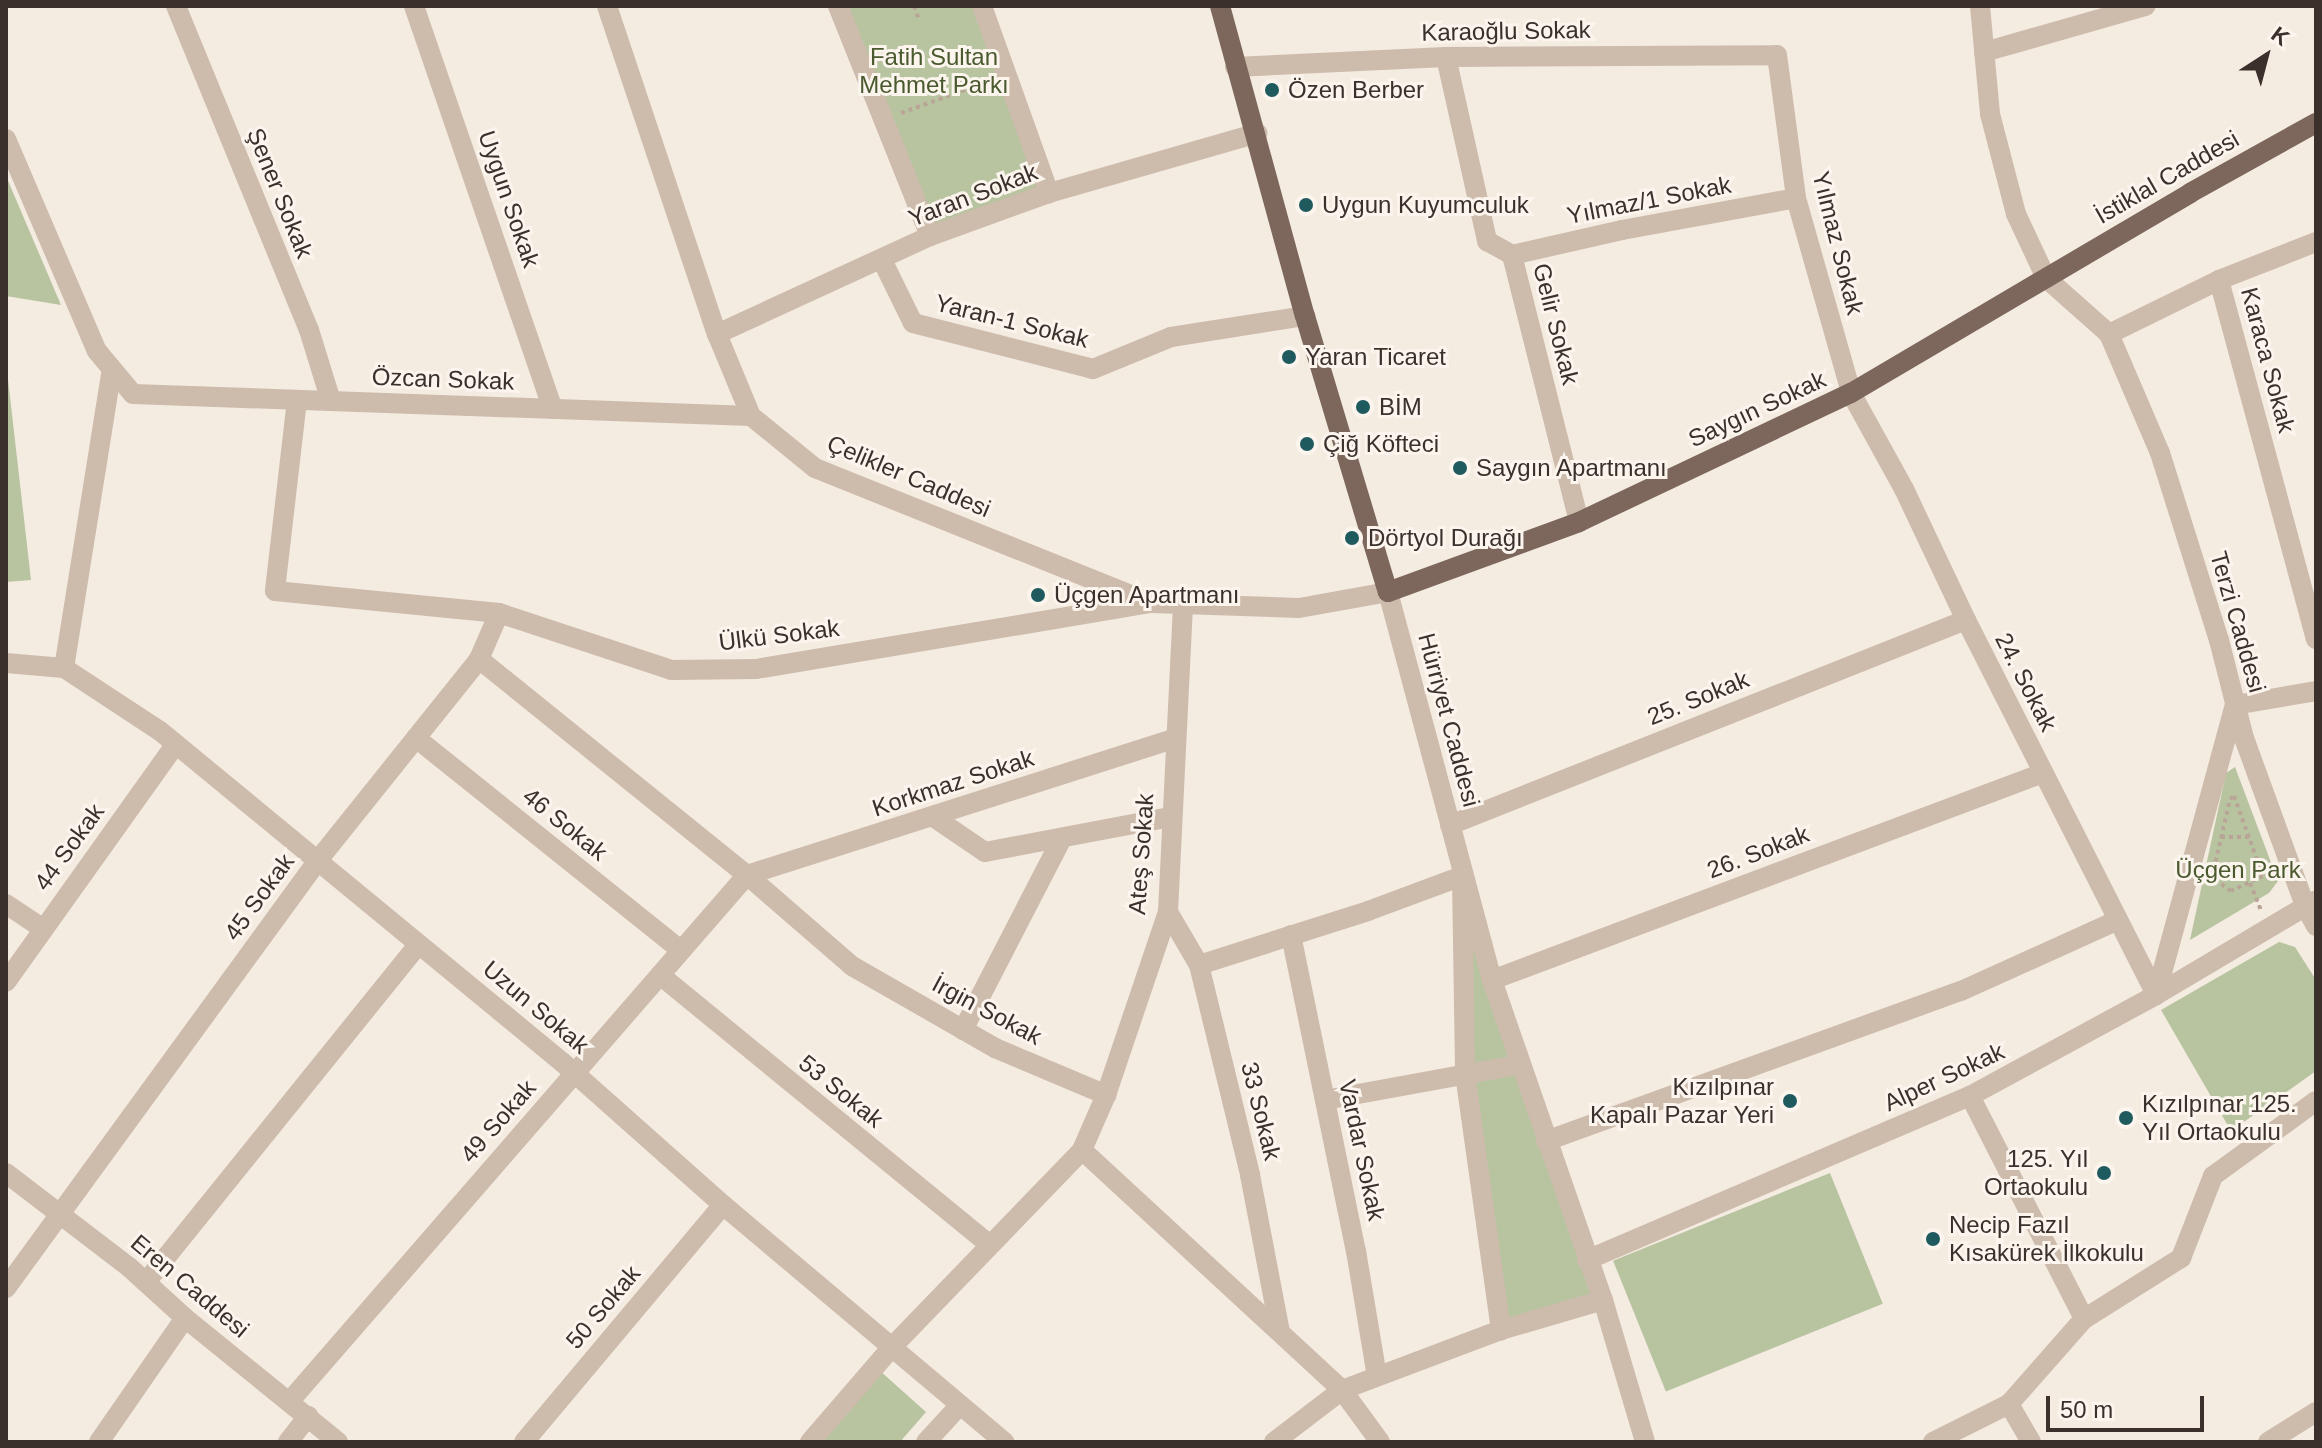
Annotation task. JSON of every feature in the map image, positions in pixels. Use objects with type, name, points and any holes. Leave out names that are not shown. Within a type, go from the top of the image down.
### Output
[{"type":"main road","name":"Hürriyet Caddesi","points":[[1220,6],[1235,67],[1258,133],[1305,316],[1388,592]]},
{"type":"main road","name":"İstiklal Caddesi","points":[[2046,278],[2316,123]]},
{"type":"main road","name":"Saygın Sokak","points":[[1388,592],[1579,522],[1851,393],[2046,278]]},
{"type":"street","name":"Şener Sokak","points":[[176,6],[309,330],[331,401]]},
{"type":"street","name":"Uygun Sokak","points":[[414,6],[553,409]]},
{"type":"street","name":"Çelikler Caddesi","points":[[607,6],[717,334],[751,416],[815,468],[1151,603],[1183,607],[1299,608],[1388,592]]},
{"type":"street","points":[[838,6],[930,236]]},
{"type":"street","points":[[982,6],[1049,193]]},
{"type":"street","points":[[1980,6],[1990,114],[2016,214],[2046,278],[2109,334],[2219,280],[2316,242]]},
{"type":"street","points":[[1984,52],[2146,6]]},
{"type":"street","name":"Karaoğlu Sokak","points":[[1235,67],[1446,57],[1777,55]]},
{"type":"street","name":"Yılmaz Sokak","points":[[1777,55],[1796,198],[1851,393]]},
{"type":"street","name":"Gelir Sokak","points":[[1446,57],[1487,241],[1512,255],[1579,522]]},
{"type":"street","name":"Yaran Sokak","points":[[717,334],[930,236],[1049,193],[1241,135],[1258,133]]},
{"type":"street","points":[[6,139],[97,351],[112,369],[64,668]]},
{"type":"street","name":"Yılmaz/1 Sokak","points":[[1512,255],[1622,230],[1796,198]]},
{"type":"street","name":"Yaran-1 Sokak","points":[[882,260],[913,323],[1093,369],[1171,337],[1305,316]]},
{"type":"street","name":"Karaca Sokak","points":[[2219,280],[2316,639]]},
{"type":"street","name":"Terzi Caddesi","points":[[2109,334],[2160,453],[2219,640],[2235,705],[2316,926]]},
{"type":"street","name":"Özcan Sokak","points":[[112,369],[133,394],[751,416]]},
{"type":"street","name":"24. Sokak","points":[[1851,393],[1904,489],[1966,620],[2156,995]]},
{"type":"street","name":"Ülkü Sokak","points":[[297,400],[279,529],[275,591],[499,613],[671,670],[756,669],[1151,603]]},
{"type":"street","name":"Hürriyet Caddesi","points":[[1388,592],[1492,980],[1518,1065],[1603,1300],[1645,1442]]},
{"type":"street","name":"Ateş Sokak","points":[[1106,1095],[1168,912],[1170,817],[1183,607]]},
{"type":"street","name":"45 Sokak","points":[[6,1288],[319,859],[479,659],[499,613]]},
{"type":"street","name":"25. Sokak","points":[[1450,825],[1966,620]]},
{"type":"street","name":"İrgin Sokak","points":[[479,659],[747,875],[852,966],[995,1048],[1106,1095]]},
{"type":"street","name":"Uzun Sokak","points":[[6,663],[64,668],[176,744],[574,1072],[723,1205],[1004,1442]]},
{"type":"street","points":[[2156,995],[2235,705],[2316,691]]},
{"type":"street","name":"46 Sokak","points":[[416,738],[681,950]]},
{"type":"street","name":"Korkmaz Sokak","points":[[747,875],[1174,739]]},
{"type":"street","name":"44 Sokak","points":[[6,982],[176,744]]},
{"type":"street","name":"26. Sokak","points":[[1492,980],[2043,773]]},
{"type":"street","points":[[932,816],[985,852],[1170,817]]},
{"type":"street","points":[[963,1030],[1061,840]]},
{"type":"street","name":"49 Sokak","points":[[289,1402],[747,875]]},
{"type":"street","points":[[1199,965],[1462,876],[1465,1074],[1501,1330]]},
{"type":"street","name":"Alper Sokak","points":[[1588,1260],[1970,1096],[2156,995],[2310,903]]},
{"type":"street","points":[[6,904],[42,928]]},
{"type":"street","name":"33 Sokak","points":[[1168,912],[1199,965],[1250,1175],[1280,1332]]},
{"type":"street","points":[[1546,1141],[1961,991],[2118,920]]},
{"type":"street","name":"Vardar Sokak","points":[[1291,935],[1377,1376]]},
{"type":"street","points":[[146,1282],[419,944]]},
{"type":"street","name":"53 Sokak","points":[[660,975],[990,1245]]},
{"type":"street","points":[[1325,1100],[1518,1065]]},
{"type":"street","points":[[810,1442],[893,1346],[1082,1150],[1106,1095]]},
{"type":"street","points":[[1970,1096],[2084,1319]]},
{"type":"street","points":[[1933,1442],[2009,1404],[2084,1319],[2181,1258],[2213,1176],[2316,1101]]},
{"type":"street","points":[[1082,1150],[1342,1390],[1380,1442]]},
{"type":"street","name":"Eren Caddesi","points":[[6,1173],[146,1282],[185,1318],[338,1442]]},
{"type":"street","name":"50 Sokak","points":[[524,1442],[723,1205]]},
{"type":"street","points":[[1274,1442],[1342,1390],[1501,1330],[1603,1300]]},
{"type":"street","points":[[99,1442],[185,1318]]},
{"type":"street","points":[[2009,1404],[2031,1442]]},
{"type":"street","points":[[926,1442],[960,1405]]},
{"type":"street","points":[[2268,1442],[2316,1412]]},
{"type":"street","points":[[288,1442],[308,1416]]},
{"type":"path","points":[[914,6],[919,20]]},
{"type":"path","points":[[894,115],[946,99],[994,79]]},
{"type":"path","points":[[2234,796],[2250,837],[2263,876],[2231,891],[2223,882],[2213,880],[2230,799],[2234,796]]},
{"type":"path","points":[[2221,837],[2250,837]]},
{"type":"path","points":[[2250,883],[2269,928]]},
{"type":"green space","name":"Fatih Sultan Mehmet Parkı","points":[[844,6],[975,6],[1041,187],[931,226]]},
{"type":"green space","points":[[6,176],[61,305],[6,296]]},
{"type":"green space","points":[[6,362],[31,580],[6,582]]},
{"type":"green space","name":"Üçgen Park","points":[[2235,767],[2278,881],[2269,893],[2190,940],[2226,773]]},
{"type":"green space","points":[[1462,876],[1603,1300],[1501,1330],[1465,1074]]},
{"type":"green space","points":[[2279,942],[2295,947],[2316,980],[2316,1071],[2231,1131],[2161,1010]]},
{"type":"green space","points":[[1830,1173],[1883,1304],[1666,1391],[1613,1261]]},
{"type":"green space","points":[[879,1370],[926,1412],[900,1442],[816,1442]]},
{"type":"place","name":"Özen Berber","points":[[1272,90]]},
{"type":"place","name":"Uygun Kuyumculuk","points":[[1306,205]]},
{"type":"place","name":"Yaran Ticaret","points":[[1289,357]]},
{"type":"place","name":"BİM","points":[[1363,407]]},
{"type":"place","name":"Çiğ Köfteci","points":[[1307,444]]},
{"type":"place","name":"Saygın Apartmanı","points":[[1460,468]]},
{"type":"place","name":"Dörtyol Durağı","points":[[1352,538]]},
{"type":"place","name":"Üçgen Apartmanı","points":[[1038,595]]},
{"type":"place","name":"Kızılpınar Kapalı Pazar Yeri","points":[[1790,1101]]},
{"type":"place","name":"Kızılpınar 125. Yıl Ortaokulu","points":[[2126,1118]]},
{"type":"place","name":"125. Yıl Ortaokulu","points":[[2104,1173]]},
{"type":"place","name":"Necip Fazıl Kısakürek İlkokulu","points":[[1933,1239]]}]
